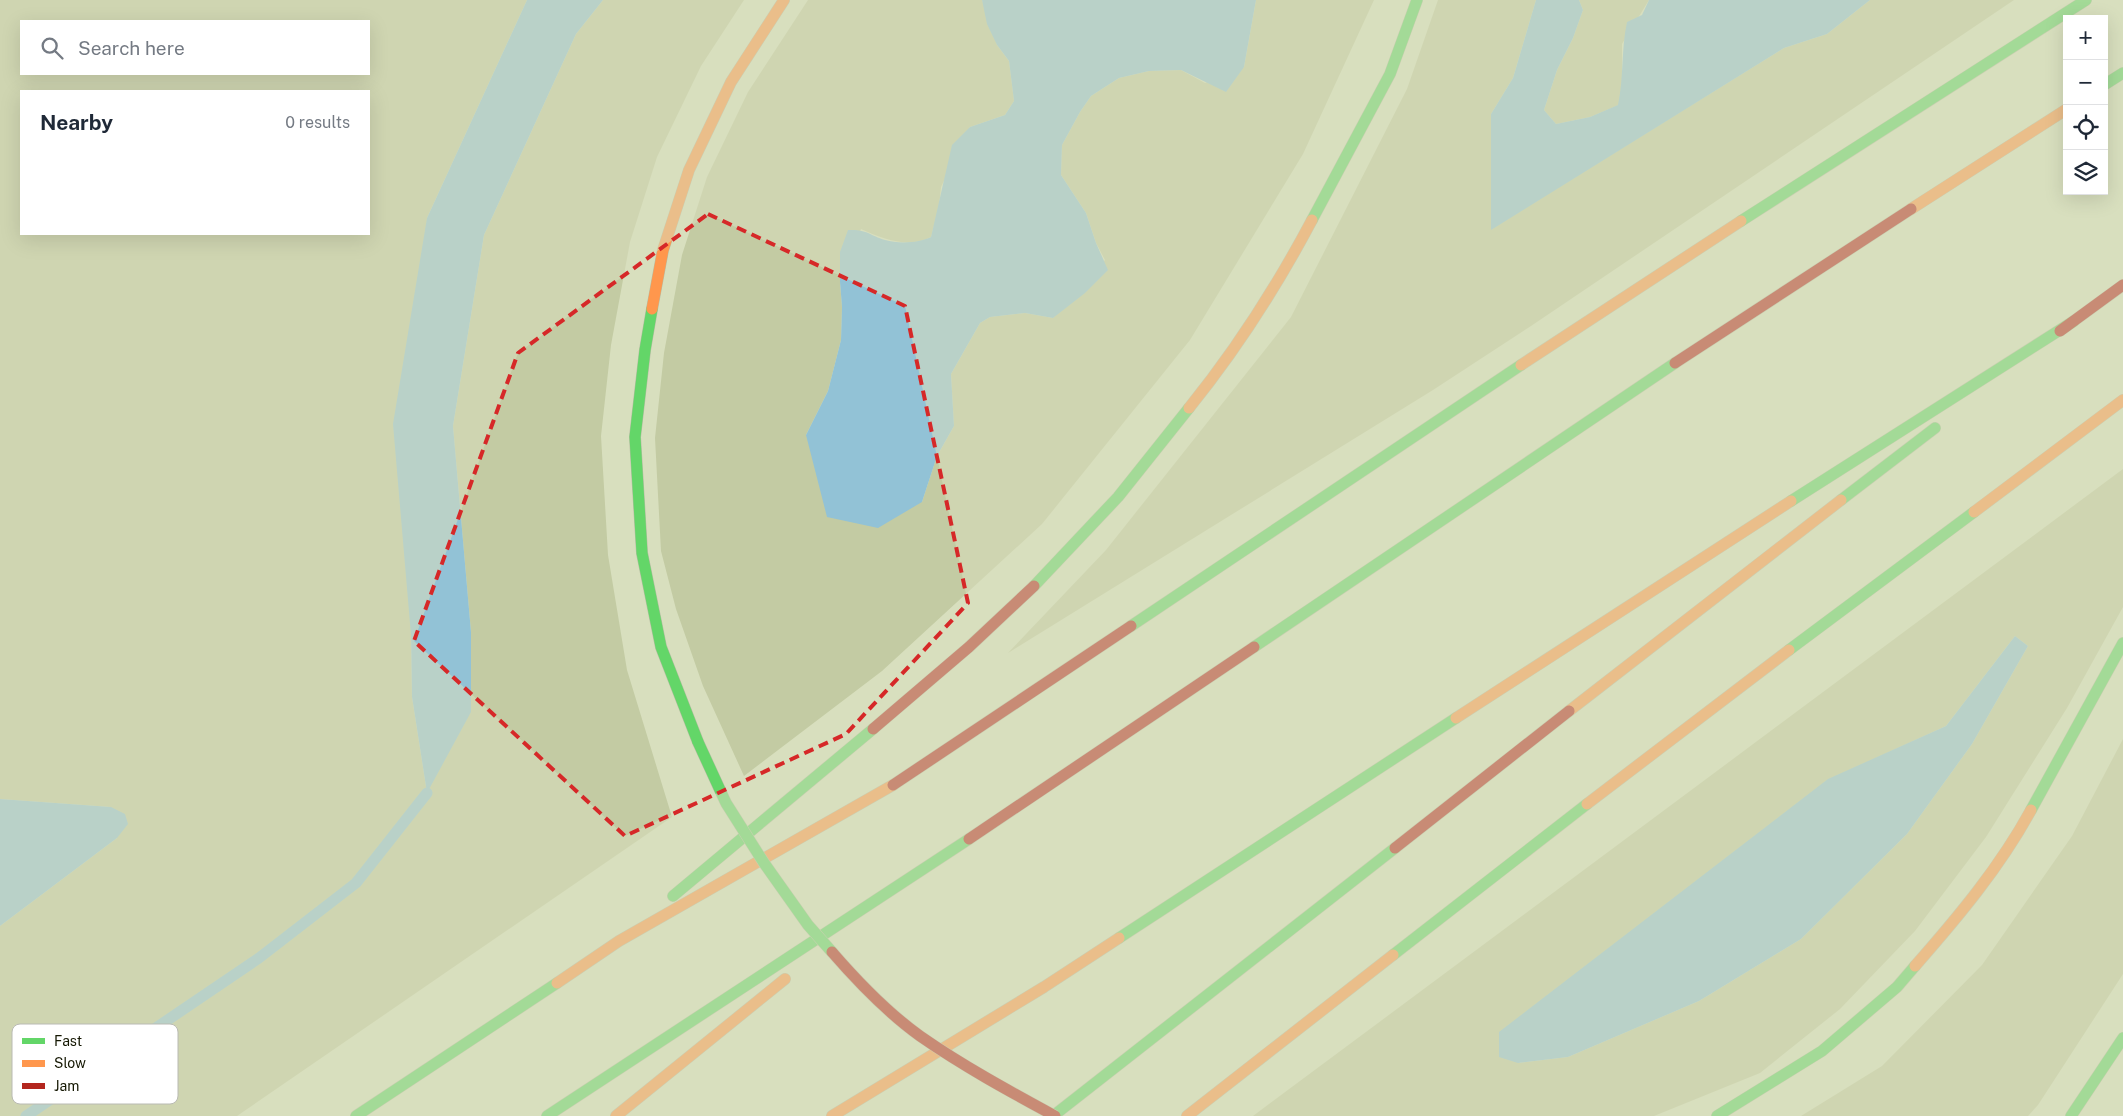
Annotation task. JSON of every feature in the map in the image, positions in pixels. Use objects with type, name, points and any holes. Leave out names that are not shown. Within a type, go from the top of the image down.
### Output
[{"type":"highway","points":[[784,0],[731,82],[689,170],[663,250],[645,350],[635,437],[642,553],[661,647],[684,710],[726,803],[764,863],[808,925],[857,981],[919,1035],[976,1072],[1054,1116],[1595,691],[1940,424]]},
{"type":"highway","points":[[619,941],[969,647],[1032,588],[1118,497],[1208,384],[1282,276],[1390,74],[1417,0]]},
{"type":"highway","points":[[356,1116],[619,941],[889,788],[1632,291],[2086,0]]},
{"type":"highway","points":[[2108,82],[2123,73]]},
{"type":"highway","points":[[546,1116],[898,886],[1712,338],[2063,112]]},
{"type":"highway","points":[[1972,400],[2123,285]]},
{"type":"highway","points":[[832,1116],[1044,987],[1629,604],[2074,321]]},
{"type":"highway","points":[[1187,1116],[1566,820],[2001,490],[2123,400]]},
{"type":"highway","points":[[1717,1116],[1822,1051],[1897,987],[1968,905],[2019,832],[2123,643]]},
{"type":"highway","points":[[815,954],[898,886]]},
{"type":"highway","points":[[616,1116],[792,973]]},
{"type":"highway","points":[[2071,1116],[2123,1038]]},
{"type":"highlighted area","points":[[708,214],[905,306],[968,603],[846,734],[625,836],[414,641],[518,353]]},
{"type":"green space","points":[[0,0],[527,0],[427,218],[411,635],[412,697],[427,793],[471,632],[453,426],[484,235],[576,34],[603,0],[744,0],[701,66],[657,157],[630,242],[611,345],[601,436],[608,555],[627,670],[672,817],[237,1116],[0,1116],[0,926],[117,838],[111,807],[0,799]]},
{"type":"green space","points":[[808,0],[982,0],[997,45],[1009,61],[1014,101],[1005,115],[970,127],[941,187],[939,207],[931,237],[923,241],[896,241],[861,229],[840,282],[842,307],[841,340],[828,391],[806,435],[922,502],[937,456],[954,426],[951,374],[980,323],[990,317],[1025,313],[1053,318],[1105,260],[1096,243],[1086,213],[1061,175],[1062,145],[1091,96],[1119,78],[1149,71],[1181,70],[1205,83],[1244,67],[1256,0],[1374,0],[1303,154],[1190,340],[1042,524],[882,671],[744,776],[703,686],[676,609],[661,551],[655,438],[664,353],[682,255],[707,177],[748,92]]},
{"type":"green space","points":[[1438,0],[1536,0],[1513,78],[1491,114],[1491,229],[1784,48],[1827,34],[1870,0],[2014,0],[1433,390],[1008,653],[1106,550],[1291,317],[1407,89]]},
{"type":"green space","points":[[1579,0],[1649,0],[1622,44],[1622,87],[1619,105],[1590,117],[1556,124],[1544,110],[1557,70],[1573,38],[1583,10]]},
{"type":"green space","points":[[2123,469],[2123,607],[2067,708],[1986,837],[1915,931],[1840,1009],[1760,1073],[1654,1116],[1253,1116]],"holes":[[[2015,636],[2028,646],[1972,744],[1907,834],[1801,939],[1699,1001],[1568,1057],[1518,1063],[1828,780],[1946,726]]]},
{"type":"green space","points":[[2123,739],[2123,974],[2038,1105],[2028,1116],[1801,1116],[1882,1066],[1982,965],[2072,836]]},
{"type":"water","points":[[527,0],[603,0],[576,34],[484,235],[453,426],[471,632],[471,712],[427,793],[412,697],[411,635],[393,424],[427,218]]},
{"type":"water","points":[[982,0],[1256,0],[1244,67],[1226,92],[1181,70],[1149,71],[1119,78],[1091,96],[1062,145],[1061,175],[1086,213],[1108,270],[1085,293],[1053,318],[1025,313],[990,317],[980,323],[951,374],[954,426],[937,456],[922,502],[878,528],[827,517],[806,435],[828,391],[841,340],[840,252],[848,230],[864,231],[885,240],[896,242],[915,242],[931,237],[952,145],[970,127],[1005,115],[1014,101],[1009,61],[997,45],[987,24]]},
{"type":"water","points":[[1536,0],[1579,0],[1583,10],[1573,38],[1557,70],[1544,110],[1556,124],[1590,117],[1618,105],[1627,22],[1642,15],[1649,0],[1870,0],[1827,34],[1784,48],[1491,230],[1491,114],[1513,78]]},
{"type":"water","points":[[2015,636],[2028,646],[1972,744],[1907,834],[1801,939],[1699,1001],[1568,1057],[1518,1063],[1499,1057],[1499,1032],[1828,779],[1946,726]]},
{"type":"water","points":[[0,799],[111,807],[125,814],[128,824],[117,838],[0,926]]},
{"type":"waterway","points":[[162,1024],[259,958],[356,883],[427,793]]},
{"type":"waterway","points":[[26,1116],[44,1104]]},
{"type":"traffic: fast","points":[[1312,220],[1390,74],[1417,0]]},
{"type":"traffic: fast","points":[[1741,221],[2086,0]]},
{"type":"traffic: fast","points":[[2108,82],[2123,73]]},
{"type":"traffic: fast","points":[[652,309],[645,350],[635,437],[642,553],[661,647],[698,742]]},
{"type":"traffic: fast","points":[[1791,501],[2074,321]]},
{"type":"traffic: fast","points":[[1254,647],[1675,363]]},
{"type":"traffic: fast","points":[[1131,626],[1521,365]]},
{"type":"traffic: fast","points":[[1034,586],[1118,497],[1189,408]]},
{"type":"traffic: fast","points":[[1841,500],[1935,428]]},
{"type":"traffic: fast","points":[[1789,650],[1974,512]]},
{"type":"traffic: fast","points":[[2031,810],[2123,643]]},
{"type":"traffic: fast","points":[[1119,938],[1456,718]]},
{"type":"traffic: fast","points":[[673,896],[873,729]]},
{"type":"traffic: fast","points":[[698,742],[726,803],[764,863],[808,925],[832,952]]},
{"type":"traffic: fast","points":[[1393,955],[1587,804]]},
{"type":"traffic: fast","points":[[547,1116],[969,839]]},
{"type":"traffic: fast","points":[[1053,1116],[1395,848]]},
{"type":"traffic: fast","points":[[1717,1116],[1822,1051],[1897,987],[1915,966]]},
{"type":"traffic: fast","points":[[356,1116],[557,983]]},
{"type":"traffic: fast","points":[[2071,1116],[2123,1038]]},
{"type":"traffic: slow","points":[[652,309],[663,250],[689,170],[731,82],[784,0]]},
{"type":"traffic: slow","points":[[1911,209],[2063,112]]},
{"type":"traffic: slow","points":[[1189,408],[1255,317],[1285,269],[1312,220]]},
{"type":"traffic: slow","points":[[1521,365],[1741,221]]},
{"type":"traffic: slow","points":[[1974,512],[2123,400]]},
{"type":"traffic: slow","points":[[1569,711],[1841,500]]},
{"type":"traffic: slow","points":[[1456,718],[1791,501]]},
{"type":"traffic: slow","points":[[1587,804],[1789,650]]},
{"type":"traffic: slow","points":[[557,983],[619,941],[893,785]]},
{"type":"traffic: slow","points":[[1915,966],[1992,871],[2006,852],[2031,810]]},
{"type":"traffic: slow","points":[[832,1116],[1044,987],[1119,938]]},
{"type":"traffic: slow","points":[[1187,1116],[1393,955]]},
{"type":"traffic: slow","points":[[616,1116],[785,979]]},
{"type":"traffic: jam","points":[[1675,363],[1911,209]]},
{"type":"traffic: jam","points":[[2060,331],[2123,285]]},
{"type":"traffic: jam","points":[[873,729],[969,647],[1034,586]]},
{"type":"traffic: jam","points":[[893,785],[1131,626]]},
{"type":"traffic: jam","points":[[969,839],[1254,647]]},
{"type":"traffic: jam","points":[[1395,848],[1569,711]]},
{"type":"traffic: jam","points":[[832,952],[874,997],[920,1036],[969,1068],[1055,1116]]}]
